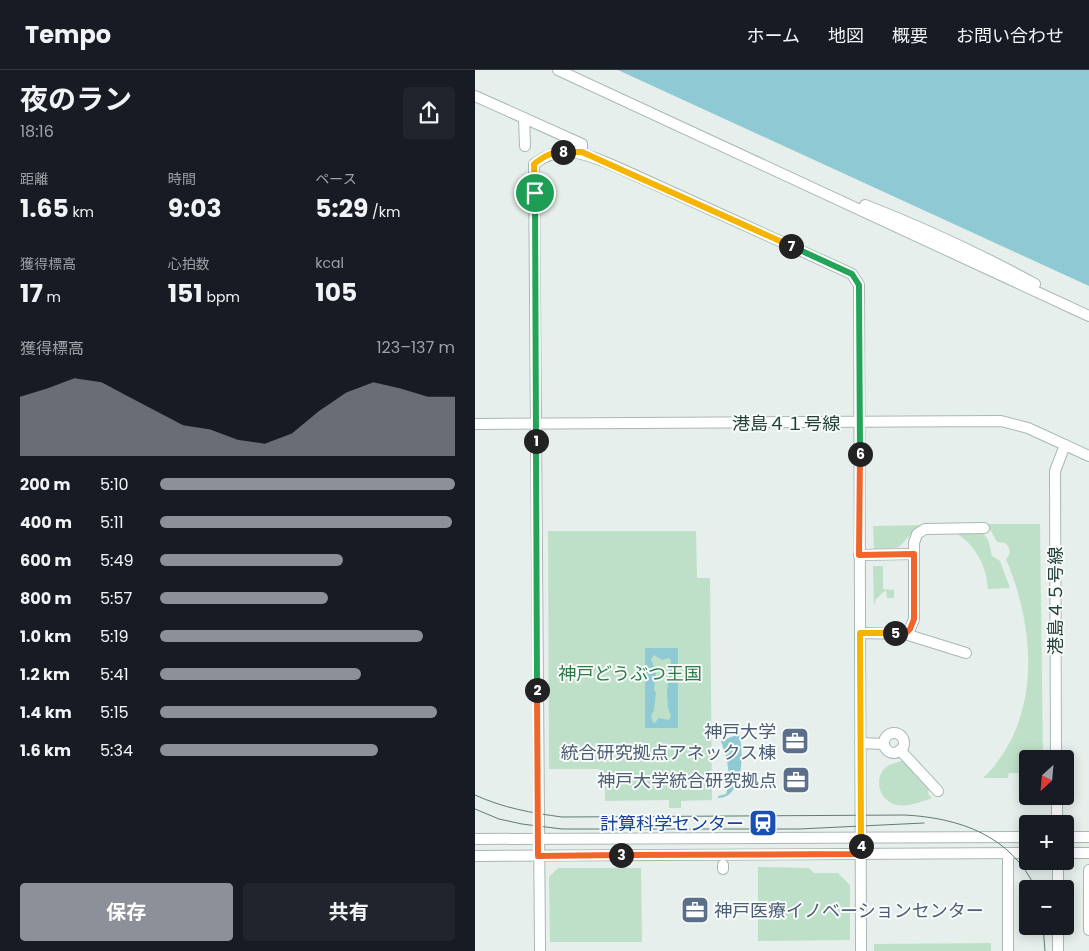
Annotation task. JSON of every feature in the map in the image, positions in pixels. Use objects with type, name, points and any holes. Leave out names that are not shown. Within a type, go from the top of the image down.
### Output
[{"type":"street","points":[[557,70],[1089,315]]},
{"type":"street","points":[[475,96],[582,144],[582,152]]},
{"type":"street","points":[[524,118],[525,146]]},
{"type":"street","points":[[540,951],[534,164],[543,157],[555,152],[582,152],[852,274],[859,285],[861,951]]},
{"type":"street","name":"港島４１号線","points":[[475,424],[1001,421],[1028,428],[1089,456]]},
{"type":"street","name":"港島４５号線","points":[[1056,750],[1055,472],[1065,445]]},
{"type":"street","points":[[905,634],[910,629],[914,619],[913,543],[915,537],[925,529],[984,528]]},
{"type":"street","points":[[859,555],[914,554]]},
{"type":"street","points":[[860,633],[905,634],[966,653]]},
{"type":"street","points":[[896,734],[901,736],[903,742],[900,750],[896,753],[886,749],[884,744],[887,736],[896,734]]},
{"type":"street","points":[[861,743],[884,744]]},
{"type":"street","points":[[900,750],[938,791]]},
{"type":"street","points":[[475,839],[1019,837]]},
{"type":"street","points":[[1074,837],[1089,837]]},
{"type":"street","points":[[1074,852],[1089,853]]},
{"type":"street","points":[[1008,853],[1009,951]]},
{"type":"street","points":[[475,856],[1019,853]]},
{"type":"street","points":[[1089,870],[1089,930]]},
{"type":"street","points":[[1058,935],[1058,951]]},
{"type":"green space","points":[[987,524],[1040,524],[1043,750],[1019,750],[1019,773],[1009,773],[1008,778],[983,778],[1002,755],[1016,730],[1024,702],[1028,674],[1027,644],[1023,615],[1016,586],[1006,559],[1009,549],[1005,543],[997,542]]},
{"type":"green space","points":[[924,525],[913,532],[899,547],[874,549],[873,526]]},
{"type":"green space","name":"神戸どうぶつ王国","points":[[548,531],[696,531],[697,578],[710,578],[712,800],[681,801],[681,808],[669,808],[669,800],[605,801],[605,773],[599,773],[599,769],[549,769]]},
{"type":"green space","points":[[959,531],[981,532],[987,538],[992,556],[1000,561],[1010,588],[988,589],[983,565],[970,544],[957,534]]},
{"type":"green space","points":[[873,566],[883,566],[883,589],[894,590],[894,598],[887,598],[886,590],[876,599],[874,606]]},
{"type":"green space","points":[[903,760],[929,787],[928,794],[932,798],[906,805],[897,805],[886,800],[880,790],[879,778],[881,773],[887,766]]},
{"type":"green space","points":[[758,867],[809,868],[814,873],[838,873],[850,885],[850,940],[758,941]]},
{"type":"green space","points":[[558,868],[641,868],[642,942],[550,942],[549,877]]},
{"type":"green space","points":[[991,943],[991,951],[874,951],[874,944]]},
{"type":"water","points":[[618,70],[1089,70],[1089,286],[631,76]]},
{"type":"water","points":[[645,648],[678,648],[678,728],[645,728]],"holes":[[[654,655],[662,660],[669,658],[671,660],[667,691],[668,708],[671,716],[669,720],[658,718],[653,723],[651,716],[654,710],[656,693],[654,690],[656,673],[651,659]]]},
{"type":"water","points":[[739,734],[741,762],[737,782],[727,796],[718,798],[718,796],[726,794],[729,781],[727,760],[721,741]]},
{"type":"tram line","points":[[475,795],[518,809],[562,817],[905,815],[945,820],[964,825],[998,843],[1013,855],[1031,880]]},
{"type":"tram line","points":[[475,809],[499,819],[562,829],[799,829],[924,823]]},
{"type":"tram line","points":[[1044,935],[1045,951]]},
{"type":"place","name":"神戸大学 統合研究拠点アネックス棟","points":[[795,741]]},
{"type":"place","name":"神戸大学統合研究拠点","points":[[796,780]]},
{"type":"place","name":"計算科学センター","points":[[763,823]]},
{"type":"place","name":"神戸医療イノベーションセンター","points":[[695,910]]},
{"type":"route","points":[[555,152],[582,152],[852,274],[859,285],[859,555],[914,554],[914,619],[910,629],[905,634],[896,632],[860,633],[861,854],[538,856],[535,193],[534,164],[543,157],[555,152]]}]
